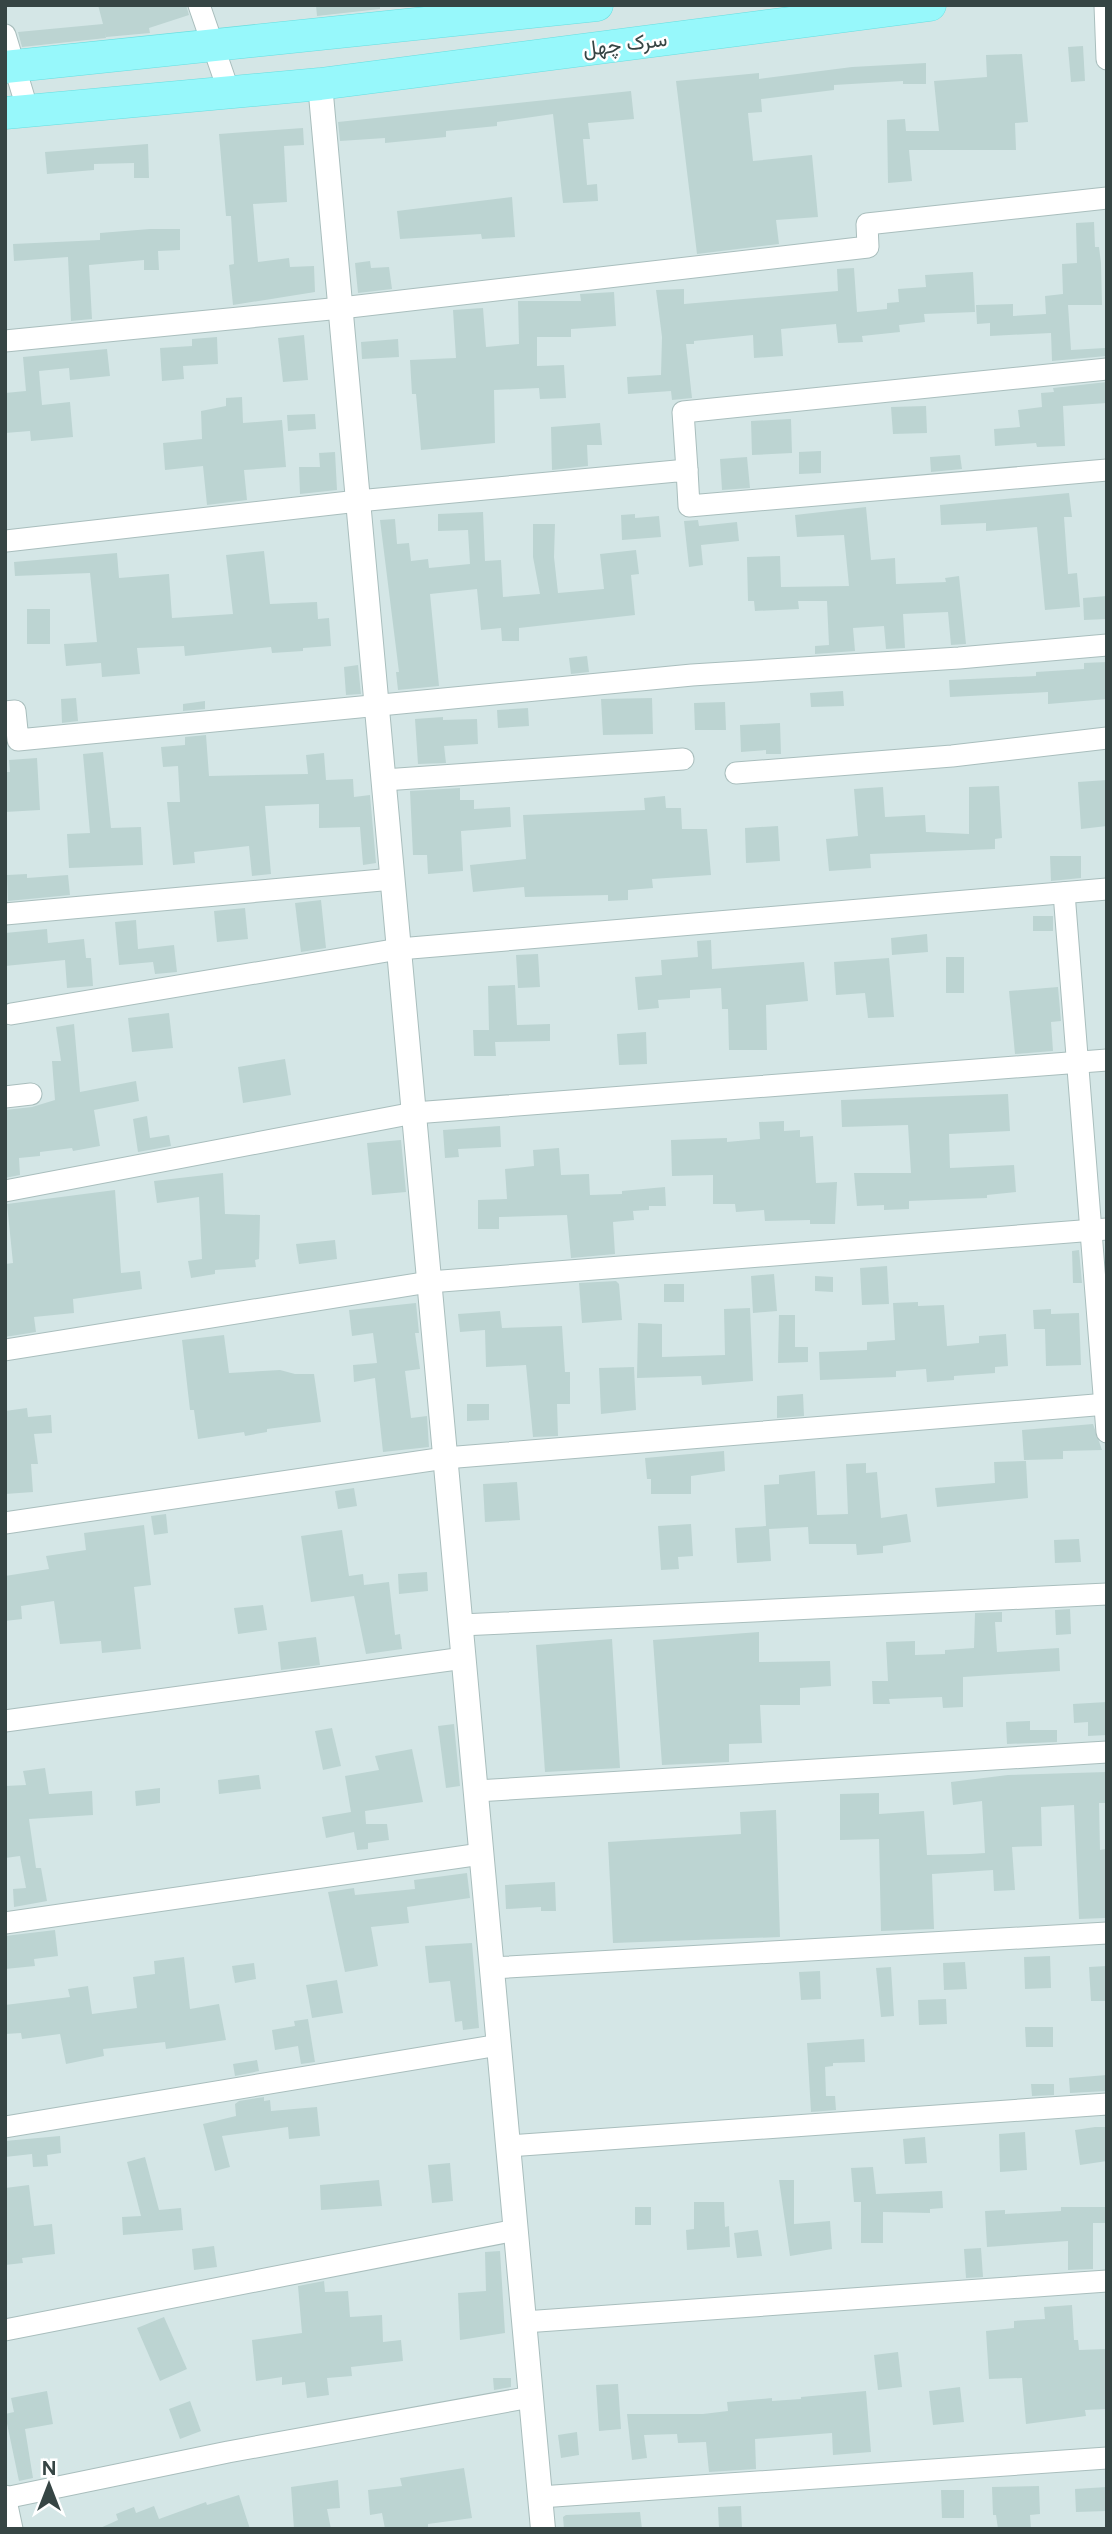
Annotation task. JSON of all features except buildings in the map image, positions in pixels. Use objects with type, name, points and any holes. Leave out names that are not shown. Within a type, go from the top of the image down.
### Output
[{"type":"main road","points":[[10,67],[597,5]]},
{"type":"main road","name":"سرک چهل","points":[[17,112],[320,84],[930,5]]},
{"type":"street","points":[[199,5],[229,92]]},
{"type":"street","points":[[1105,5],[1107,59]]},
{"type":"street","points":[[5,35],[17,112]]},
{"type":"street","points":[[320,84],[543,2529]]},
{"type":"street","points":[[5,341],[341,308],[868,247],[867,224],[1107,198]]},
{"type":"street","points":[[1107,369],[683,412],[689,506],[1107,470]]},
{"type":"street","points":[[6,541],[358,501],[687,470]]},
{"type":"street","points":[[5,712],[15,711],[18,740],[377,703],[692,675],[959,658],[1107,645]]},
{"type":"street","points":[[736,773],[952,755],[1107,738]]},
{"type":"street","points":[[384,780],[683,759]]},
{"type":"street","points":[[5,914],[393,879]]},
{"type":"street","points":[[11,1014],[399,949],[1107,889]]},
{"type":"street","points":[[1065,893],[1078,1062],[1099,1229],[1107,1432]]},
{"type":"street","points":[[5,1191],[414,1113],[1107,1060]]},
{"type":"street","points":[[5,1097],[31,1094]]},
{"type":"street","points":[[5,1350],[429,1282],[1099,1229]]},
{"type":"street","points":[[5,1522],[445,1458],[1106,1404]]},
{"type":"street","points":[[461,1625],[1107,1594]]},
{"type":"street","points":[[5,1721],[464,1658]]},
{"type":"street","points":[[476,1791],[1107,1752]]},
{"type":"street","points":[[5,1923],[481,1853]]},
{"type":"street","points":[[492,1968],[1107,1933]]},
{"type":"street","points":[[5,2127],[499,2045]]},
{"type":"street","points":[[508,2146],[1107,2105]]},
{"type":"street","points":[[5,2330],[516,2230]]},
{"type":"street","points":[[524,2322],[1107,2281]]},
{"type":"street","points":[[12,2529],[5,2497],[228,2452],[531,2397]]},
{"type":"street","points":[[540,2497],[1107,2458]]},
{"type":"shaded area","points":[[5,5],[1107,5],[1107,2529],[5,2529]]}]
